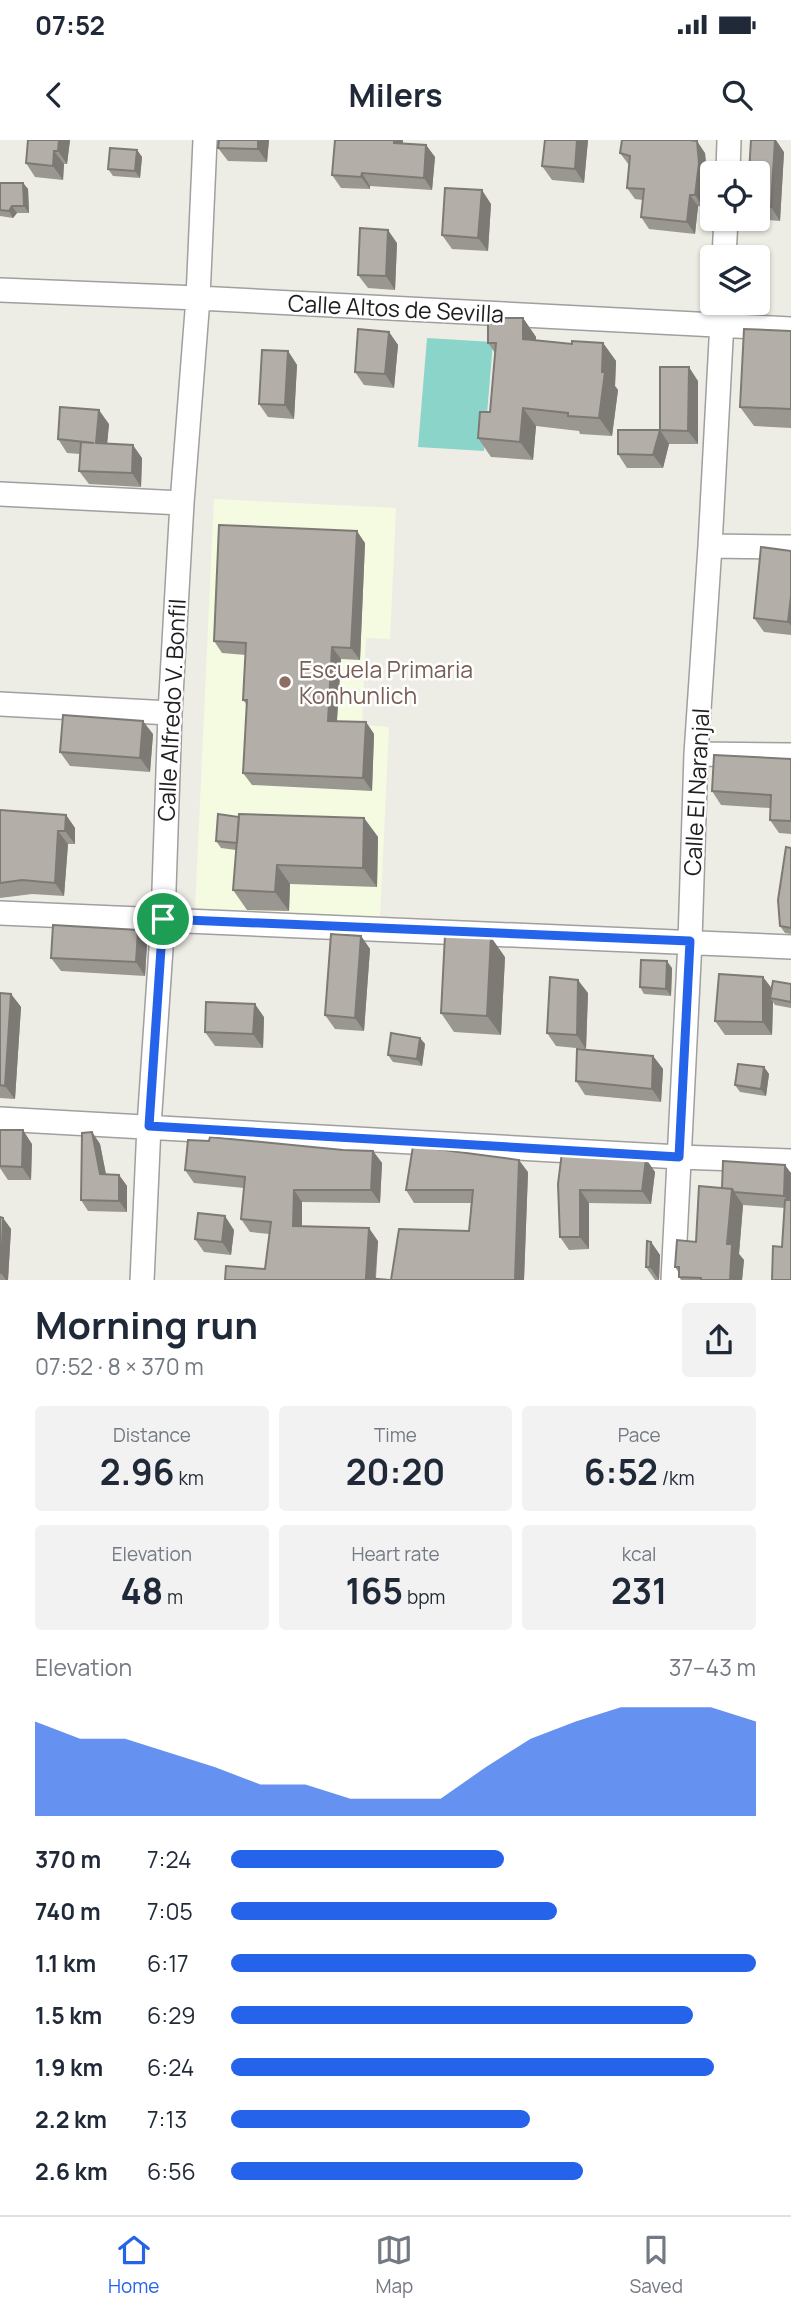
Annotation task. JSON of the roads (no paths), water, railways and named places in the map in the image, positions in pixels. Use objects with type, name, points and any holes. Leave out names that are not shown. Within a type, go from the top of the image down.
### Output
[{"type":"street","name":"Calle Alfredo V. Bonfil","points":[[142,1280],[163,919],[170,713],[182,503],[198,298],[205,140]]},
{"type":"street","points":[[728,161],[729,140]]},
{"type":"street","name":"Calle Altos de Sevilla","points":[[0,290],[700,313]]},
{"type":"street","name":"Calle El Naranjal","points":[[673,1280],[690,941],[696,754],[722,315]]},
{"type":"street","name":"Calle Altos de Sevilla","points":[[727,315],[791,329]]},
{"type":"street","points":[[0,494],[182,503]]},
{"type":"street","points":[[710,547],[791,547]]},
{"type":"street","points":[[0,704],[170,713]]},
{"type":"street","points":[[696,754],[791,755]]},
{"type":"street","points":[[0,913],[791,947]]},
{"type":"street","points":[[0,1119],[791,1161]]},
{"type":"place","name":"Escuela Primaria Konhunlich","points":[[285,682]]}]
